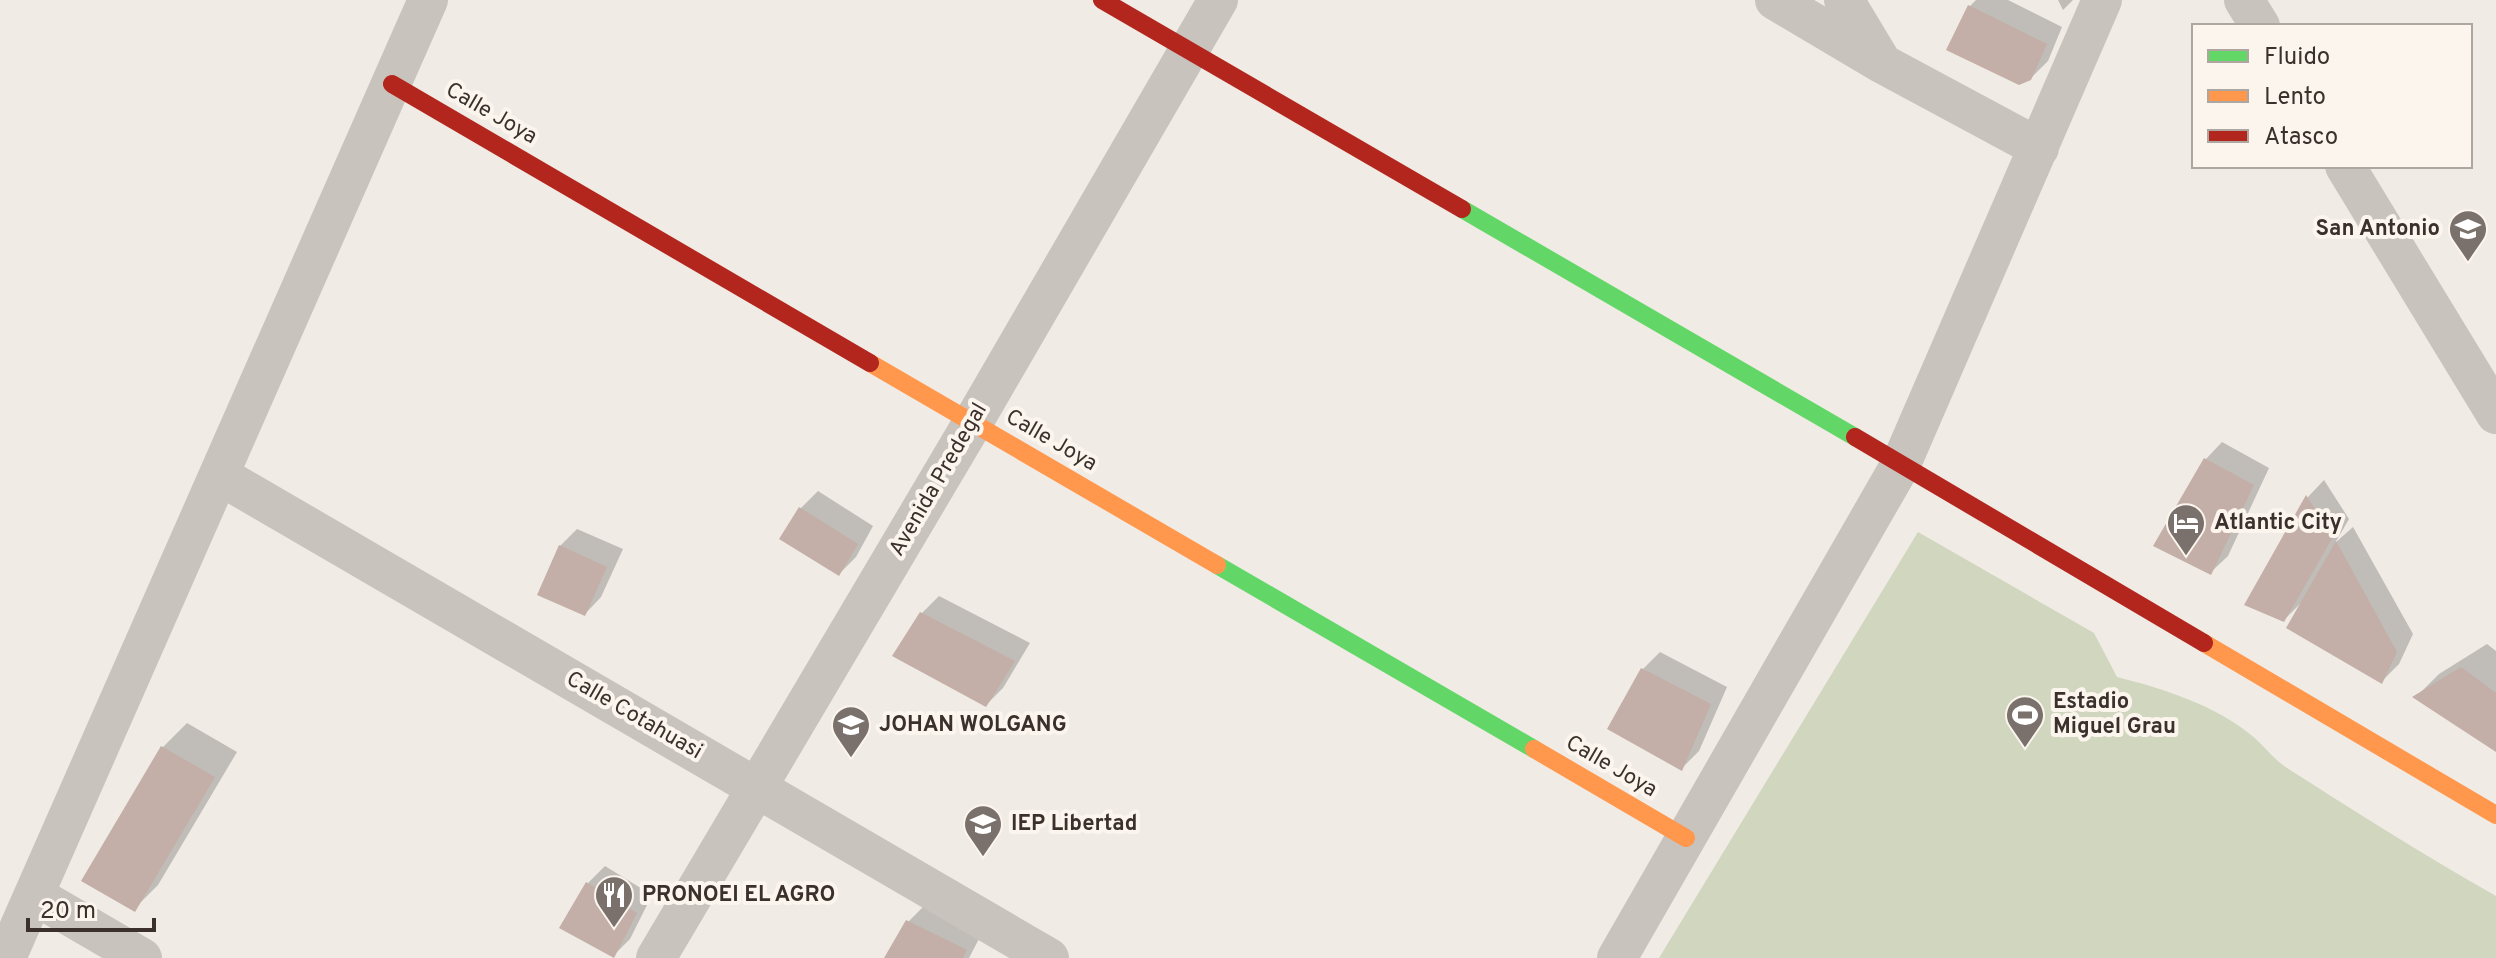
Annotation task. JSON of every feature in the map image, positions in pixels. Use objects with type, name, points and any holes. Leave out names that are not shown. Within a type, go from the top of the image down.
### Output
[{"type":"street","points":[[6,958],[428,0]]},
{"type":"street","points":[[1102,0],[1901,464],[2496,815]]},
{"type":"street","name":"Avenida Predegal","points":[[656,958],[1218,0]]},
{"type":"street","points":[[1775,0],[1883,64],[2039,148]]},
{"type":"street","points":[[1844,0],[1883,64]]},
{"type":"street","points":[[1617,958],[1901,464],[2102,0]]},
{"type":"street","points":[[2244,0],[2259,24]]},
{"type":"street","name":"Calle Joya","points":[[392,84],[1686,838]]},
{"type":"street","points":[[2346,168],[2496,414]]},
{"type":"street","name":"Calle Cotahuasi","points":[[219,475],[1049,958]]},
{"type":"street","points":[[34,895],[142,958]]},
{"type":"green space","name":"Estadio Miguel Grau","points":[[1918,532],[2094,633],[2117,677],[2169,692],[2237,724],[2287,768],[2496,896],[2496,958],[1659,958]]},
{"type":"building","points":[[1968,5],[2047,44],[2031,80],[2019,85],[1946,50]]},
{"type":"building","points":[[2204,458],[2254,485],[2211,575],[2153,546]]},
{"type":"building","points":[[2306,495],[2333,537],[2284,622],[2244,605]]},
{"type":"building","points":[[799,507],[858,544],[839,576],[779,539]]},
{"type":"building","points":[[2336,541],[2397,652],[2382,684],[2286,628]]},
{"type":"building","points":[[559,545],[607,567],[585,616],[537,595]]},
{"type":"building","points":[[920,612],[1015,661],[986,707],[892,656]]},
{"type":"building","points":[[2461,667],[2496,693],[2496,752],[2412,697]]},
{"type":"building","points":[[1641,668],[1711,704],[1682,771],[1607,729]]},
{"type":"building","points":[[161,746],[215,777],[135,912],[81,881]]},
{"type":"building","points":[[586,882],[637,913],[614,958],[559,928]]},
{"type":"building","points":[[906,920],[967,950],[963,958],[884,958]]},
{"type":"traffic: fast","points":[[1462,209],[1855,437]]},
{"type":"traffic: fast","points":[[1217,565],[1534,749]]},
{"type":"traffic: slow","points":[[870,363],[1217,565]]},
{"type":"traffic: slow","points":[[2204,643],[2496,815]]},
{"type":"traffic: slow","points":[[1534,749],[1686,838]]},
{"type":"traffic: jam","points":[[1102,0],[1462,209]]},
{"type":"traffic: jam","points":[[392,84],[870,363]]},
{"type":"traffic: jam","points":[[1855,437],[2204,643]]},
{"type":"place","name":"San Antonio","points":[[2468,263]]},
{"type":"place","name":"Atlantic City","points":[[2186,557]]},
{"type":"place","name":"Estadio Miguel Grau","points":[[2025,749]]},
{"type":"place","name":"JOHAN WOLGANG","points":[[851,759]]},
{"type":"place","name":"IEP Libertad","points":[[983,858]]},
{"type":"place","name":"PRONOEI EL AGRO","points":[[614,929]]}]
